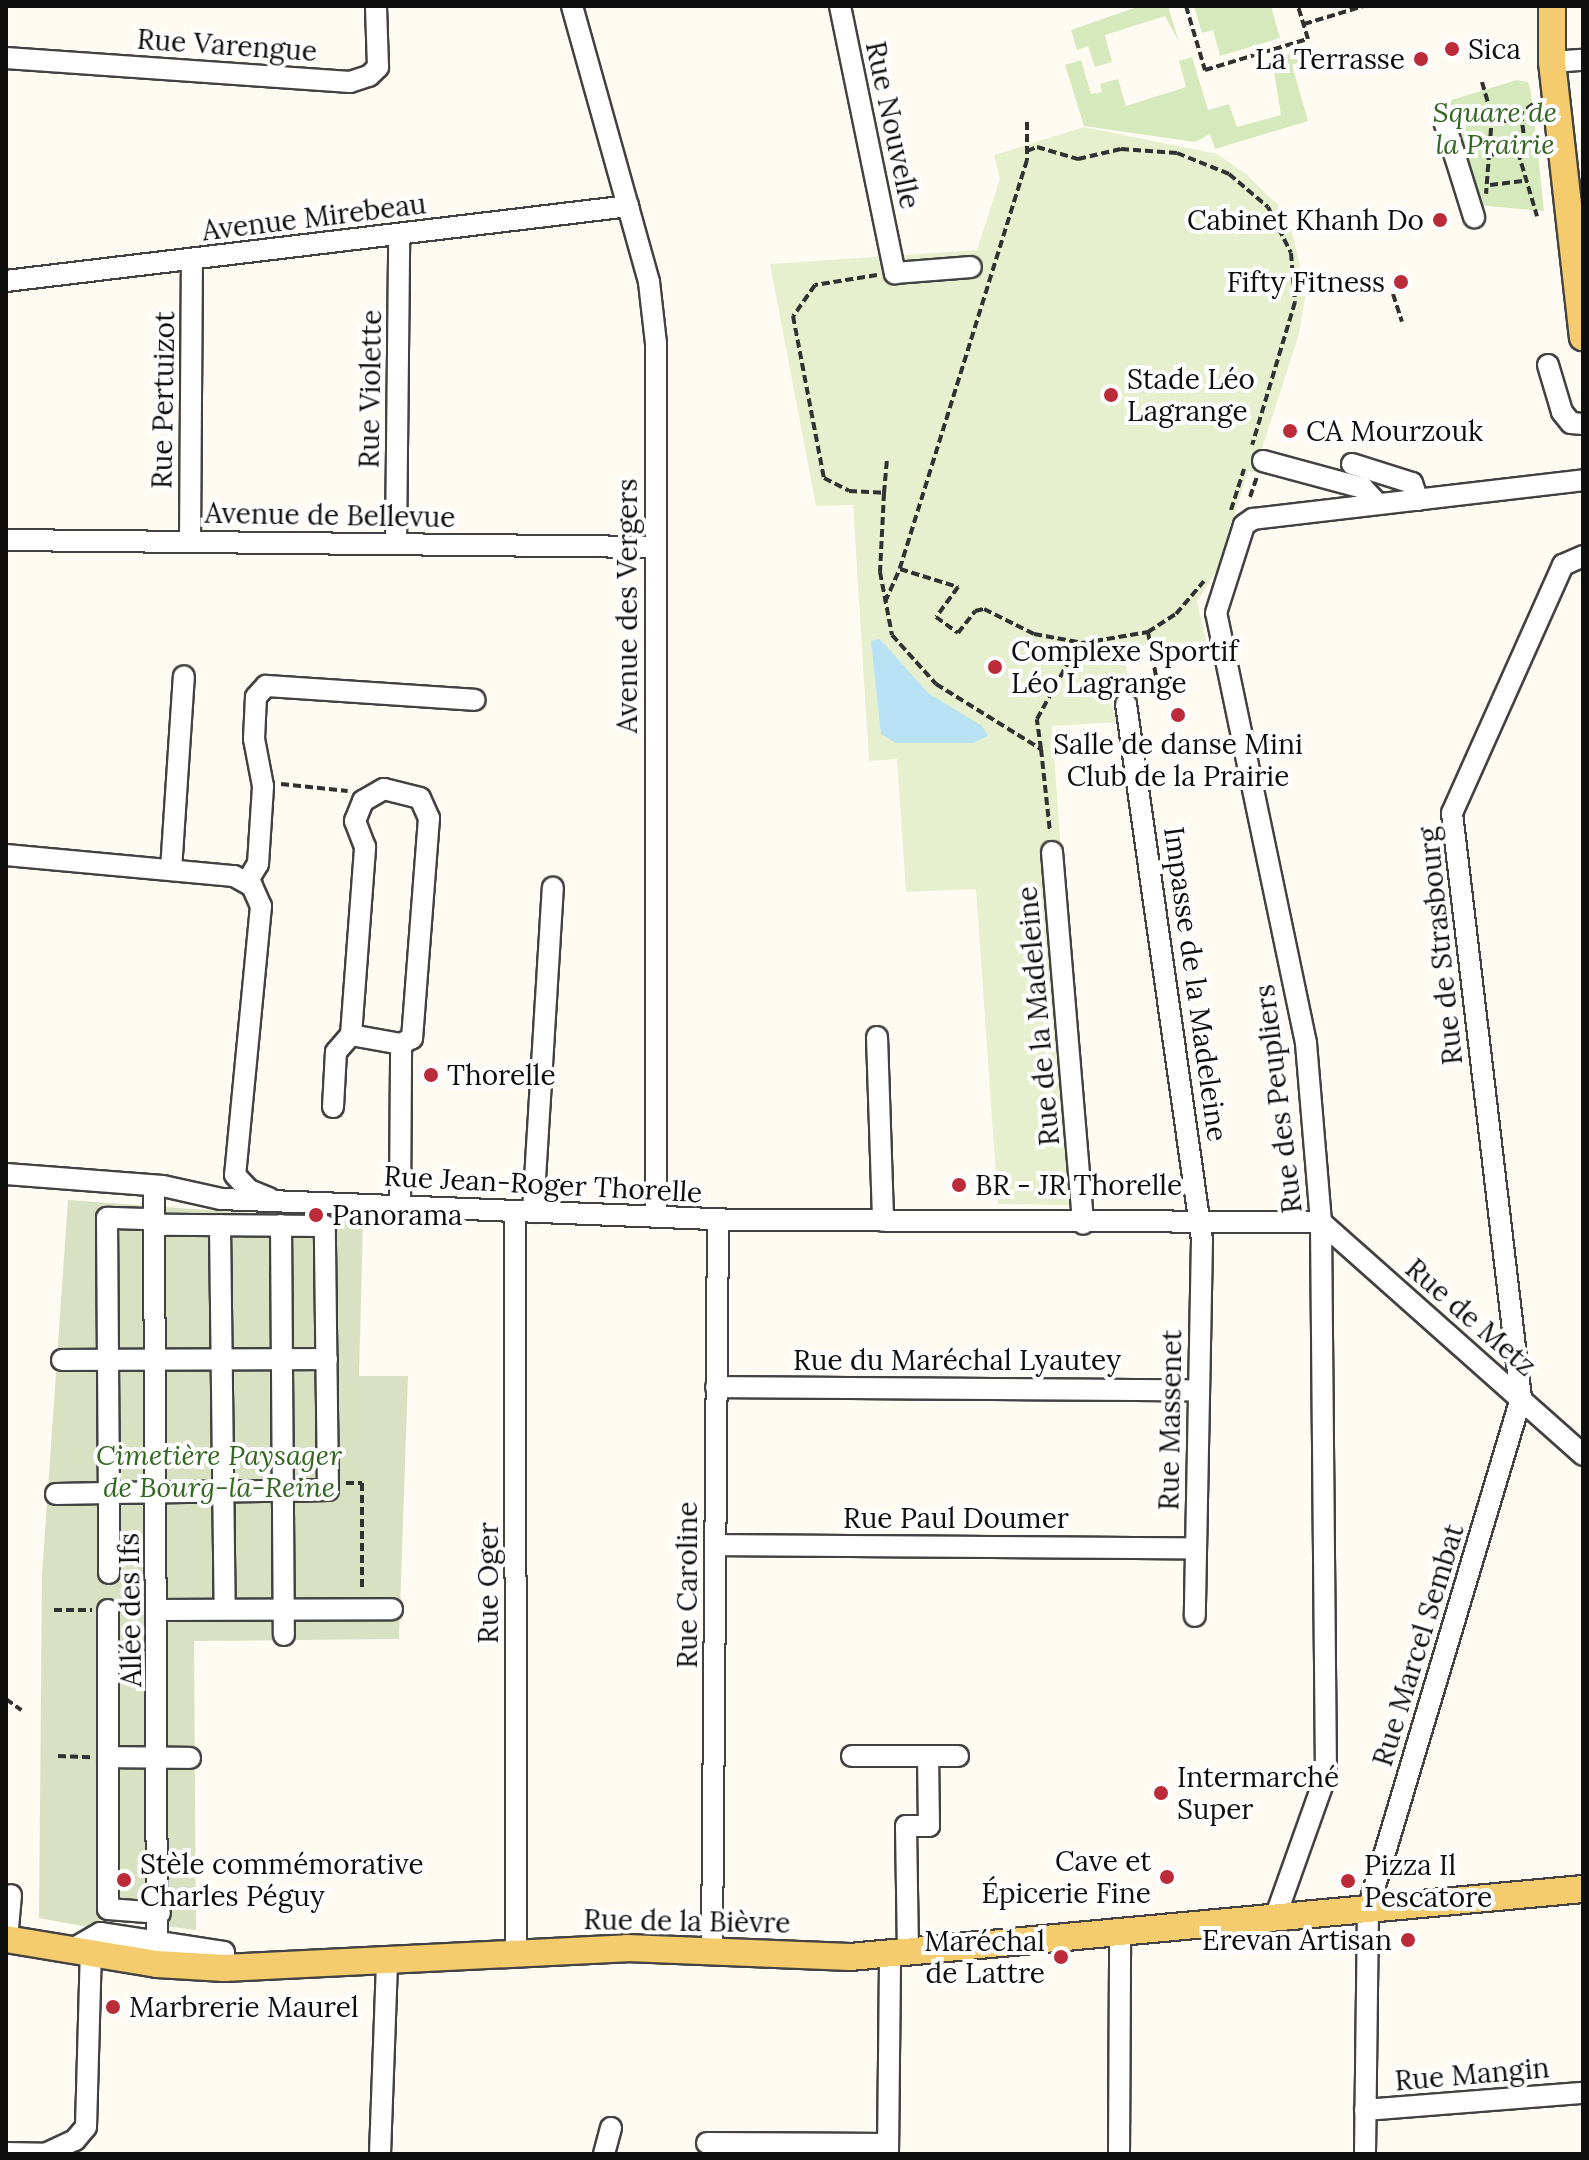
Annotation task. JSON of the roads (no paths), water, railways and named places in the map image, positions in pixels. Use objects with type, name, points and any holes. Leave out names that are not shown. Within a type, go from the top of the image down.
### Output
[{"type":"main road","points":[[1552,6],[1552,62],[1576,230],[1583,337]]},
{"type":"main road","name":"Rue de la Bièvre","points":[[7,1939],[81,1952],[157,1953],[224,1960],[387,1962],[627,1948],[899,1954],[1583,1889]]},
{"type":"street","name":"Rue Varengue","points":[[6,58],[350,82],[369,76],[378,67],[376,6]]},
{"type":"street","name":"Avenue des Vergers","points":[[572,6],[649,282],[656,343],[656,1217]]},
{"type":"street","name":"Rue Nouvelle","points":[[840,6],[894,264],[971,267]]},
{"type":"street","points":[[1552,62],[1583,60]]},
{"type":"street","points":[[1444,121],[1474,217]]},
{"type":"street","name":"Avenue Mirebeau","points":[[6,281],[629,206]]},
{"type":"street","name":"Rue Violette","points":[[396,544],[399,235]]},
{"type":"street","name":"Rue Pertuizot","points":[[190,541],[192,259]]},
{"type":"street","points":[[1548,365],[1566,418],[1583,424]]},
{"type":"street","points":[[1352,464],[1412,483],[1418,500]]},
{"type":"street","points":[[1260,470],[1363,488],[1378,504]]},
{"type":"street","name":"Rue des Peupliers","points":[[1275,1918],[1326,1775],[1321,1222],[1306,1043],[1216,613],[1244,525],[1253,519],[1583,480]]},
{"type":"street","name":"Avenue de Bellevue","points":[[6,540],[654,547]]},
{"type":"street","name":"Rue de Strasbourg","points":[[1521,1398],[1452,813],[1563,565],[1583,556]]},
{"type":"street","points":[[171,870],[184,676]]},
{"type":"street","points":[[247,882],[258,864],[263,786],[254,739],[256,697],[266,686],[475,700]]},
{"type":"street","name":"Impasse de la Madeleine","points":[[1126,704],[1201,1225]]},
{"type":"street","points":[[333,1107],[336,1052],[351,1035],[365,847],[355,821],[370,794],[384,789],[411,792],[427,807],[429,818],[412,1038],[401,1044],[351,1035]]},
{"type":"street","name":"Rue de la Madeleine","points":[[1052,852],[1083,1224]]},
{"type":"street","points":[[6,855],[171,870],[247,882]]},
{"type":"street","points":[[202,1194],[227,1185],[235,1175],[261,906],[247,882]]},
{"type":"street","name":"Rue Oger","points":[[516,1956],[524,1211],[553,888]]},
{"type":"street","points":[[877,1037],[883,1221]]},
{"type":"street","points":[[400,1205],[401,1044]]},
{"type":"street","name":"Rue Jean-Roger Thorelle","points":[[6,1174],[154,1186],[221,1199],[656,1217],[1201,1225],[1321,1222]]},
{"type":"street","points":[[235,1175],[249,1190],[272,1199]]},
{"type":"street","name":"Allée des Ifs","points":[[154,1186],[159,1610],[160,1913],[157,1953]]},
{"type":"street","points":[[56,1494],[109,1493],[156,1493],[283,1491],[328,1487],[325,1226],[220,1225],[153,1215],[107,1218],[109,1493],[109,1573]]},
{"type":"street","name":"Rue Caroline","points":[[712,1950],[718,1219]]},
{"type":"street","name":"Rue de Metz","points":[[1321,1222],[1583,1455]]},
{"type":"street","points":[[220,1225],[225,1609]]},
{"type":"street","points":[[281,1225],[284,1635]]},
{"type":"street","name":"Rue Massenet","points":[[1195,1616],[1201,1225]]},
{"type":"street","points":[[62,1360],[327,1359]]},
{"type":"street","name":"Rue du Maréchal Lyautey","points":[[716,1387],[1197,1390]]},
{"type":"street","name":"Rue Marcel Sembat","points":[[1365,2154],[1368,1909],[1521,1398]]},
{"type":"street","name":"Rue Paul Doumer","points":[[716,1545],[1195,1548]]},
{"type":"street","points":[[159,1610],[392,1609]]},
{"type":"street","points":[[108,1610],[108,1909],[160,1913]]},
{"type":"street","points":[[852,1756],[958,1756]]},
{"type":"street","points":[[707,2143],[888,2149],[906,1826],[929,1826],[928,1756]]},
{"type":"street","points":[[108,1757],[190,1758]]},
{"type":"street","points":[[7,1939],[11,1895]]},
{"type":"street","points":[[1119,2154],[1120,1934]]},
{"type":"street","points":[[6,2153],[45,2154],[75,2140],[86,2127],[81,1952]]},
{"type":"street","points":[[380,2154],[387,1962]]},
{"type":"street","name":"Rue Mangin","points":[[1365,2110],[1583,2093]]},
{"type":"street","points":[[604,2154],[611,2128]]},
{"type":"water","points":[[880,639],[928,693],[982,726],[988,736],[973,743],[896,743],[881,734],[871,641]]},
{"type":"place","name":"Sica","points":[[1452,49]]},
{"type":"place","name":"La Terrasse","points":[[1421,59]]},
{"type":"place","name":"Cabinet Khanh Do","points":[[1440,220]]},
{"type":"place","name":"Fifty Fitness","points":[[1401,282]]},
{"type":"place","name":"Stade Léo Lagrange","points":[[1111,395]]},
{"type":"place","name":"CA Mourzouk","points":[[1290,431]]},
{"type":"place","name":"Complexe Sportif Léo Lagrange","points":[[995,667]]},
{"type":"place","name":"Salle de danse Mini Club de la Prairie","points":[[1178,715]]},
{"type":"place","name":"Thorelle","points":[[431,1075]]},
{"type":"place","name":"BR - JR Thorelle","points":[[959,1185]]},
{"type":"place","name":"Panorama","points":[[316,1215]]},
{"type":"place","name":"Intermarché Super","points":[[1161,1793]]},
{"type":"place","name":"Cave et Épicerie Fine","points":[[1167,1877]]},
{"type":"place","name":"Stèle commémorative Charles Péguy","points":[[124,1880]]},
{"type":"place","name":"Pizza Il Pescatore","points":[[1348,1881]]},
{"type":"place","name":"Erevan Artisan","points":[[1408,1940]]},
{"type":"place","name":"Maréchal de Lattre","points":[[1061,1957]]},
{"type":"place","name":"Marbrerie Maurel","points":[[113,2007]]},
{"type":"park label","name":"Square de la Prairie","points":[[1495,128]]},
{"type":"park label","name":"Cimetière Paysager de Bourg-la-Reine","points":[[219,1471]]}]
